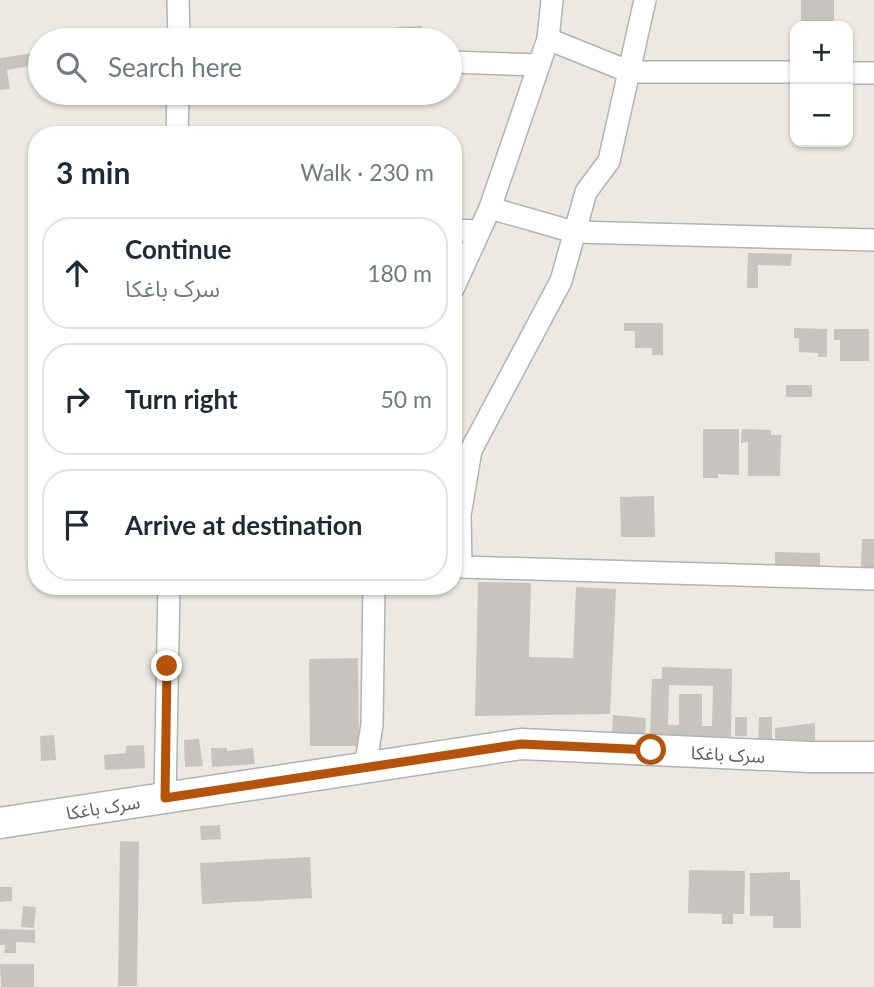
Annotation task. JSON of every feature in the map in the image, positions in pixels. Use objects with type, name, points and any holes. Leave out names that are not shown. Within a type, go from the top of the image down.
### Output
[{"type":"street","points":[[178,0],[179,28]]},
{"type":"street","points":[[462,269],[490,208],[548,39],[552,0]]},
{"type":"street","points":[[462,503],[471,450],[561,281],[586,192],[609,162],[645,0]]},
{"type":"street","points":[[548,39],[629,72],[790,72]]},
{"type":"street","points":[[462,62],[539,65]]},
{"type":"street","points":[[853,73],[874,73]]},
{"type":"street","points":[[177,126],[178,105]]},
{"type":"street","points":[[490,208],[574,232],[874,240]]},
{"type":"street","points":[[462,230],[479,231]]},
{"type":"street","points":[[462,567],[874,579]]},
{"type":"street","points":[[165,798],[169,595]]},
{"type":"street","points":[[365,767],[372,725],[374,595]]},
{"type":"street","name":"سرک باغکا","points":[[0,823],[521,744],[810,757],[874,757]]},
{"type":"building","points":[[801,0],[834,0],[834,21],[801,21]]},
{"type":"building","points":[[422,26],[422,28],[397,28]]},
{"type":"building","points":[[28,54],[28,66],[7,70],[10,89],[0,90],[0,58]]},
{"type":"building","points":[[748,253],[792,254],[791,266],[758,265],[758,288],[747,288]]},
{"type":"building","points":[[624,323],[663,323],[663,355],[652,355],[652,348],[635,348],[635,331],[624,331]]},
{"type":"building","points":[[794,328],[827,329],[827,357],[818,357],[818,353],[799,352],[799,338],[794,338]]},
{"type":"building","points":[[834,329],[869,329],[869,361],[840,361],[840,340],[834,340]]},
{"type":"building","points":[[786,385],[812,385],[812,397],[786,397]]},
{"type":"building","points":[[703,429],[739,429],[739,475],[718,474],[718,478],[703,478]]},
{"type":"building","points":[[742,429],[771,430],[771,435],[781,435],[780,476],[748,476],[748,442],[741,443]]},
{"type":"building","points":[[654,496],[655,537],[621,537],[620,497]]},
{"type":"building","points":[[862,539],[874,539],[874,567],[861,567]]},
{"type":"building","points":[[775,552],[820,553],[820,567],[775,566]]},
{"type":"building","points":[[478,582],[531,583],[529,657],[573,658],[576,587],[616,589],[610,714],[475,716]]},
{"type":"building","points":[[358,658],[359,746],[310,746],[309,659]]},
{"type":"building","points":[[662,667],[732,669],[731,737],[650,735],[652,679],[662,679]],"holes":[[[669,685],[713,686],[712,726],[702,726],[702,694],[679,694],[679,725],[668,725]]]},
{"type":"building","points":[[613,715],[646,718],[645,735],[612,732]]},
{"type":"building","points":[[735,717],[747,717],[747,736],[735,736]]},
{"type":"building","points":[[759,717],[772,717],[772,744],[758,744]]},
{"type":"building","points":[[815,723],[815,743],[775,742],[775,728]]},
{"type":"building","points":[[54,735],[56,760],[41,761],[40,736]]},
{"type":"building","points":[[199,739],[203,766],[185,767],[184,740]]},
{"type":"building","points":[[144,745],[145,768],[105,770],[104,755],[126,753],[126,746]]},
{"type":"building","points":[[211,748],[227,748],[227,751],[253,748],[255,764],[212,767]]},
{"type":"building","points":[[220,825],[221,839],[201,840],[200,826]]},
{"type":"building","points":[[120,841],[139,842],[137,986],[118,986]]},
{"type":"building","points":[[310,857],[312,898],[202,904],[200,863]]},
{"type":"building","points":[[689,870],[745,871],[744,914],[733,914],[733,924],[722,924],[722,914],[688,913]]},
{"type":"building","points":[[790,872],[790,880],[800,880],[801,928],[773,928],[773,916],[750,916],[750,873]]},
{"type":"building","points":[[0,887],[12,887],[12,901],[0,902]]},
{"type":"building","points":[[23,906],[36,907],[34,928],[21,927]]},
{"type":"building","points":[[0,929],[35,930],[35,943],[16,942],[16,953],[4,953],[5,945],[0,945]]},
{"type":"building","points":[[0,964],[34,964],[34,987],[1,987]]},
{"type":"route","points":[[167,666],[165,798],[521,744],[651,750]]}]
